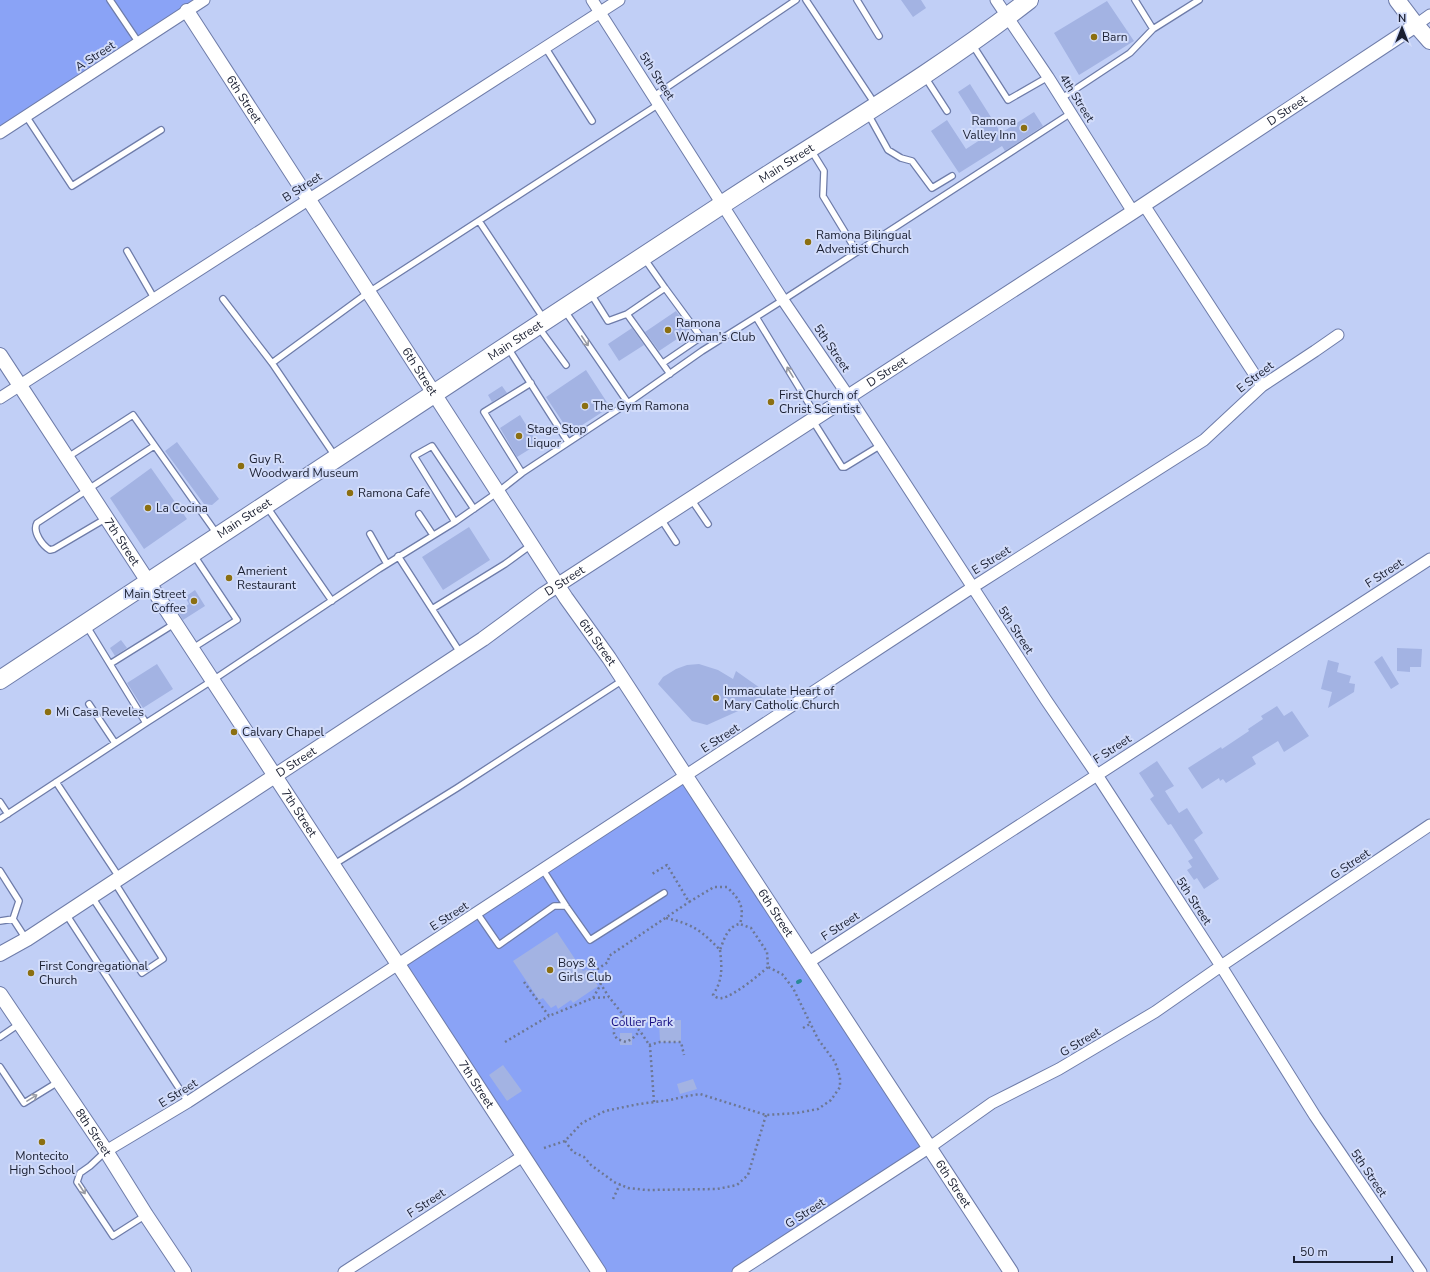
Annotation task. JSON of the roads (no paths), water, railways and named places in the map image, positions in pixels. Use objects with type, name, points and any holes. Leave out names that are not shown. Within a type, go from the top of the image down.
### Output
[{"type":"main road","name":"Main Street","points":[[0,680],[722,204],[924,75],[1029,0]]},
{"type":"main road","points":[[1397,0],[1430,41]]},
{"type":"street","name":"A Street","points":[[0,133],[204,0]]},
{"type":"street","name":"5th Street","points":[[592,0],[783,300],[881,445],[1046,700],[1097,775],[1221,966],[1315,1116],[1421,1272]]},
{"type":"street","name":"B Street","points":[[0,398],[619,0]]},
{"type":"street","name":"4th Street","points":[[996,0],[1062,98],[1071,114],[1139,208],[1262,386]]},
{"type":"street","name":"6th Street","points":[[187,12],[558,585],[623,680],[809,962],[1011,1272]]},
{"type":"street","name":"D Street","points":[[0,954],[66,914],[461,654],[558,585],[1139,208],[1430,15]]},
{"type":"street","name":"E Street","points":[[106,1151],[188,1102],[973,586],[1204,440],[1262,386],[1338,335]]},
{"type":"street","name":"7th Street","points":[[0,355],[214,680],[599,1272]]},
{"type":"street","name":"F Street","points":[[809,962],[1430,559]]},
{"type":"street","name":"G Street","points":[[738,1272],[930,1147],[992,1103],[1059,1069],[1155,1012],[1430,825]]},
{"type":"street","name":"8th Street","points":[[0,994],[106,1151],[184,1272]]},
{"type":"street","name":"F Street","points":[[344,1272],[523,1156]]},
{"type":"lane","points":[[110,0],[138,43]]},
{"type":"lane","points":[[272,363],[369,292],[479,221],[657,100],[796,0]]},
{"type":"lane","points":[[806,0],[872,109],[888,150],[901,158],[912,161],[932,188],[952,176]]},
{"type":"lane","points":[[858,0],[879,36]]},
{"type":"lane","points":[[1135,0],[1153,29]]},
{"type":"lane","points":[[1062,98],[1130,53],[1153,29],[1199,0]]},
{"type":"lane","points":[[971,42],[1008,100],[1048,77]]},
{"type":"lane","points":[[546,47],[592,121]]},
{"type":"lane","points":[[924,75],[947,111]]},
{"type":"lane","points":[[0,819],[214,680],[398,556],[455,522],[522,473],[628,403],[702,351],[1071,114]]},
{"type":"lane","points":[[26,116],[72,186],[161,130]]},
{"type":"lane","points":[[809,148],[824,171],[823,196],[857,252]]},
{"type":"lane","points":[[479,221],[566,365]]},
{"type":"lane","points":[[127,251],[154,298]]},
{"type":"lane","points":[[643,257],[701,337],[663,363]]},
{"type":"lane","points":[[590,292],[608,321],[627,314],[665,288]]},
{"type":"lane","points":[[223,299],[272,363],[336,458]]},
{"type":"lane","points":[[563,309],[628,403]]},
{"type":"lane","points":[[627,314],[670,374]]},
{"type":"lane","points":[[756,317],[842,467],[845,467],[881,445]]},
{"type":"lane","points":[[507,346],[568,442]]},
{"type":"lane","points":[[522,473],[484,412],[530,383]]},
{"type":"lane","points":[[68,457],[133,415],[218,536]]},
{"type":"lane","points":[[107,518],[50,550],[46,548],[35,531],[36,523],[89,490],[154,446]]},
{"type":"lane","points":[[455,522],[414,456],[432,446],[474,509]]},
{"type":"lane","points":[[691,499],[708,524]]},
{"type":"lane","points":[[266,505],[332,601]]},
{"type":"lane","points":[[419,514],[433,535]]},
{"type":"lane","points":[[661,519],[676,542]]},
{"type":"lane","points":[[370,534],[387,564]]},
{"type":"lane","points":[[432,609],[505,564],[532,544]]},
{"type":"lane","points":[[192,553],[237,620],[193,648]]},
{"type":"lane","points":[[398,556],[461,654]]},
{"type":"lane","points":[[110,664],[176,622]]},
{"type":"lane","points":[[85,623],[146,723]]},
{"type":"lane","points":[[333,865],[457,788],[623,680]]},
{"type":"lane","points":[[89,704],[115,743]]},
{"type":"lane","points":[[56,782],[117,880],[163,959],[142,973],[92,896]]},
{"type":"lane","points":[[0,802],[8,814]]},
{"type":"lane","points":[[543,870],[590,940],[664,893]]},
{"type":"lane","points":[[0,871],[19,901],[13,919]]},
{"type":"lane","points":[[477,913],[499,945],[554,906],[566,906]]},
{"type":"lane","points":[[66,914],[188,1102]]},
{"type":"lane","points":[[0,921],[13,919]]},
{"type":"lane","points":[[13,919],[27,939]]},
{"type":"lane","points":[[0,1037],[20,1023]]},
{"type":"lane","points":[[0,1067],[24,1103],[58,1082]]},
{"type":"lane","points":[[106,1151],[80,1173],[77,1182],[113,1236],[146,1215]]},
{"type":"place","name":"Barn","points":[[1094,37]]},
{"type":"place","name":"Ramona Valley Inn","points":[[1024,128]]},
{"type":"place","name":"Ramona Bilingual Adventist Church","points":[[808,242]]},
{"type":"place","name":"Ramona Woman's Club","points":[[668,330]]},
{"type":"place","name":"First Church of Christ Scientist","points":[[771,402]]},
{"type":"place","name":"The Gym Ramona","points":[[585,406]]},
{"type":"place","name":"Stage Stop Liquor","points":[[519,436]]},
{"type":"place","name":"Guy R. Woodward Museum","points":[[241,466]]},
{"type":"place","name":"Ramona Cafe","points":[[350,493]]},
{"type":"place","name":"La Cocina","points":[[148,508]]},
{"type":"place","name":"Amerient Restaurant","points":[[229,578]]},
{"type":"place","name":"Main Street Coffee","points":[[194,601]]},
{"type":"place","name":"Immaculate Heart of Mary Catholic Church","points":[[716,698]]},
{"type":"place","name":"Mi Casa Reveles","points":[[48,712]]},
{"type":"place","name":"Calvary Chapel","points":[[234,732]]},
{"type":"place","name":"Boys & Girls Club","points":[[550,970]]},
{"type":"place","name":"First Congregational Church","points":[[31,973]]},
{"type":"place","name":"Montecito High School","points":[[42,1142]]},
{"type":"park label","name":"Collier Park","points":[[642,1022]]}]
